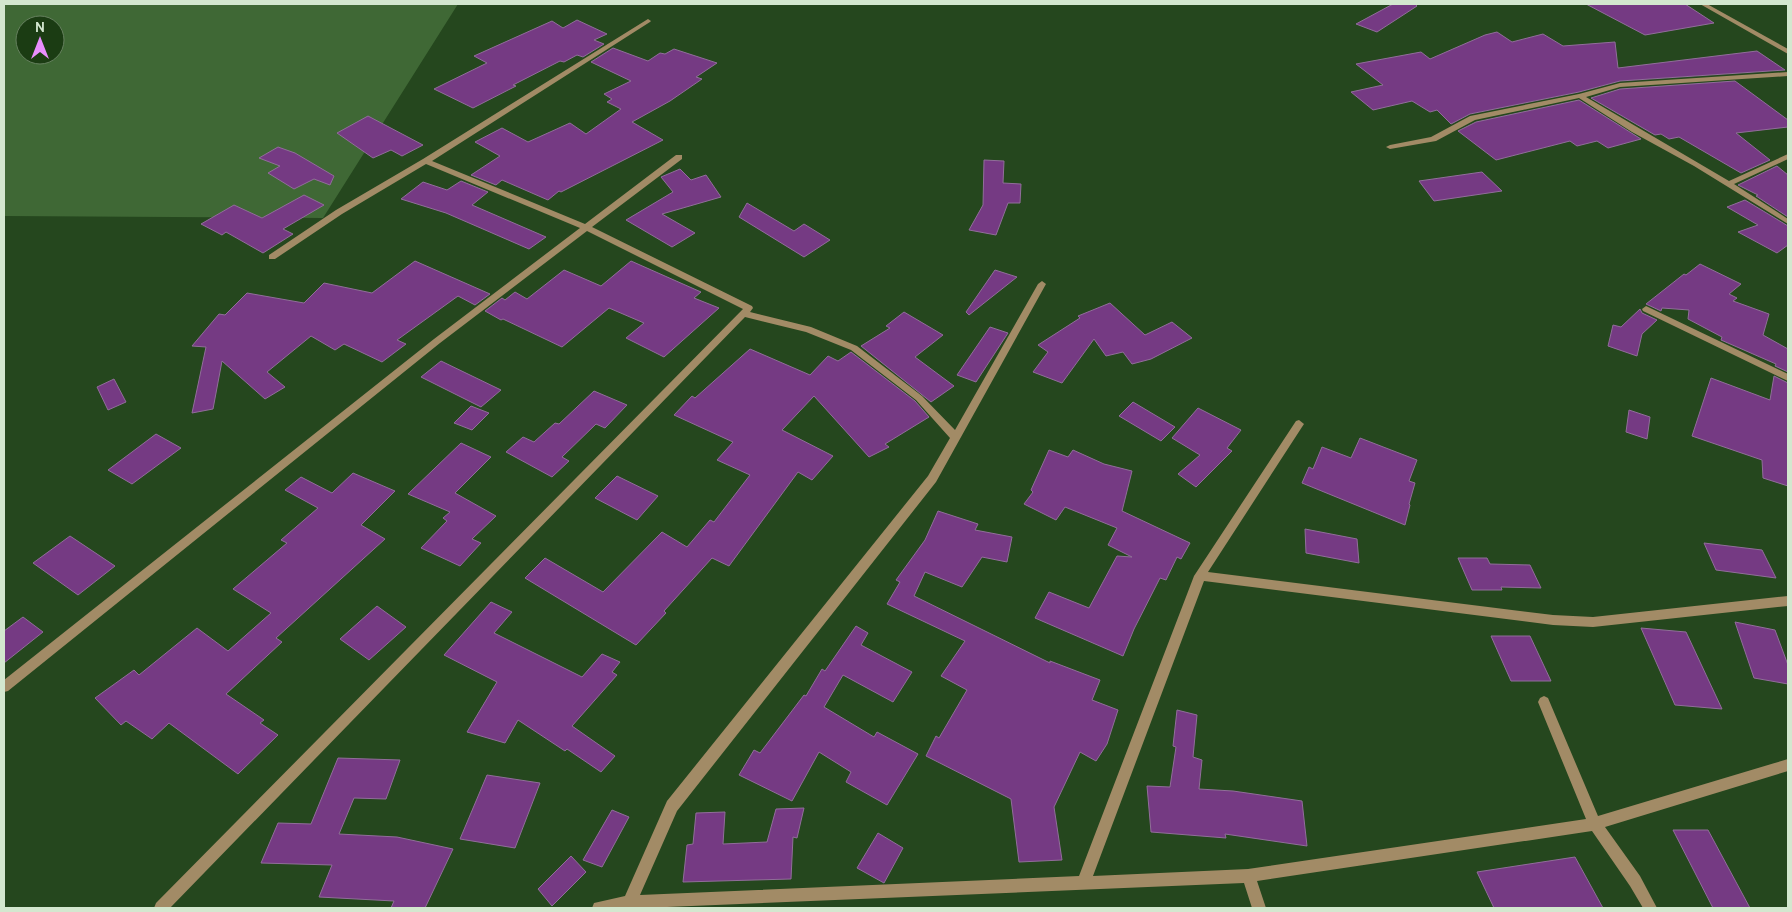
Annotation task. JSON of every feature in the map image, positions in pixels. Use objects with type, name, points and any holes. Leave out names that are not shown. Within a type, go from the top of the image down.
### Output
[{"type":"street","points":[[1703,4],[1788,52]]},
{"type":"street","points":[[272,257],[339,212],[426,160],[648,21]]},
{"type":"street","points":[[1390,147],[1433,139],[1473,118],[1580,96],[1620,85],[1788,74]]},
{"type":"street","points":[[1580,96],[1635,130],[1697,164],[1788,222]]},
{"type":"street","points":[[4,687],[429,347],[679,156]]},
{"type":"street","points":[[1728,184],[1788,156]]},
{"type":"street","points":[[161,908],[749,308],[585,227],[426,160]]},
{"type":"street","points":[[628,905],[672,806],[932,479],[1042,284]]},
{"type":"street","points":[[1646,309],[1788,378]]},
{"type":"street","points":[[744,314],[808,329],[854,348],[919,398],[956,438]]},
{"type":"street","points":[[1084,882],[1200,576],[1299,424]]},
{"type":"street","points":[[1200,576],[1553,620],[1593,622],[1788,601]]},
{"type":"street","points":[[1544,702],[1595,824],[1635,881],[1650,908]]},
{"type":"street","points":[[599,908],[1084,882],[1248,876],[1595,824],[1788,765]]},
{"type":"street","points":[[1248,876],[1259,908]]},
{"type":"green space","points":[[4,4],[458,4],[323,218],[4,216]]},
{"type":"building","points":[[1393,4],[1415,4],[1417,6],[1377,32],[1356,24]]},
{"type":"building","points":[[1586,4],[1685,4],[1714,23],[1645,35]]},
{"type":"building","points":[[577,20],[607,34],[594,40],[604,44],[583,57],[577,55],[564,62],[560,61],[473,108],[434,89],[487,63],[474,56],[552,21],[563,28]]},
{"type":"building","points":[[1497,32],[1512,42],[1543,34],[1563,46],[1615,42],[1618,68],[1757,51],[1785,70],[1620,81],[1579,92],[1470,114],[1451,124],[1437,110],[1430,112],[1412,101],[1373,110],[1351,92],[1383,85],[1356,64],[1421,52],[1430,59],[1485,35]]},
{"type":"building","points":[[613,48],[648,61],[660,53],[665,54],[674,49],[717,63],[696,77],[702,79],[670,101],[632,122],[663,140],[561,192],[559,191],[548,200],[502,180],[496,185],[471,175],[500,156],[475,142],[502,128],[528,142],[570,123],[586,134],[621,109],[607,102],[612,99],[604,94],[631,81],[591,62]]},
{"type":"building","points":[[1735,81],[1788,120],[1788,127],[1736,133],[1770,160],[1741,173],[1679,137],[1669,139],[1661,134],[1655,135],[1591,98],[1620,89]]},
{"type":"building","points":[[1579,100],[1641,139],[1608,148],[1597,141],[1577,146],[1570,141],[1496,160],[1458,131],[1476,122]]},
{"type":"building","points":[[368,116],[423,145],[402,156],[391,150],[373,158],[337,133]]},
{"type":"building","points":[[278,147],[295,153],[334,176],[330,185],[314,179],[294,189],[268,173],[280,166],[259,158]]},
{"type":"building","points":[[984,160],[1004,161],[1003,183],[1021,184],[1020,203],[1008,203],[996,235],[969,230],[983,205]]},
{"type":"building","points":[[1777,166],[1788,175],[1788,217],[1756,196],[1758,195],[1738,185]]},
{"type":"building","points":[[680,169],[691,180],[706,175],[721,197],[662,214],[695,233],[672,247],[626,220],[673,192],[661,177]]},
{"type":"building","points":[[1482,172],[1502,191],[1434,201],[1419,181]]},
{"type":"building","points":[[461,181],[488,192],[472,205],[546,237],[529,249],[446,213],[401,199],[423,182],[447,190]]},
{"type":"building","points":[[304,195],[324,205],[283,229],[293,234],[263,253],[226,232],[222,235],[201,224],[234,205],[262,218]]},
{"type":"building","points":[[1745,200],[1788,226],[1788,245],[1777,253],[1738,232],[1758,225],[1727,207]]},
{"type":"building","points":[[747,203],[794,231],[804,224],[830,240],[804,257],[739,217]]},
{"type":"building","points":[[415,261],[490,294],[475,305],[458,296],[397,340],[406,344],[382,362],[344,344],[335,350],[311,336],[267,372],[285,387],[265,399],[222,361],[213,409],[192,413],[206,347],[192,346],[219,314],[225,315],[247,293],[304,303],[324,283],[372,293]]},
{"type":"building","points":[[631,261],[701,292],[694,298],[719,308],[664,357],[626,338],[644,323],[609,308],[562,347],[485,311],[502,298],[505,300],[515,292],[527,299],[564,270],[601,286]]},
{"type":"building","points":[[1700,264],[1741,284],[1729,294],[1737,298],[1733,301],[1769,314],[1763,335],[1788,349],[1788,372],[1775,366],[1776,364],[1721,340],[1722,337],[1688,319],[1689,310],[1662,308],[1661,311],[1646,304]]},
{"type":"building","points":[[995,270],[1017,277],[969,315],[966,312]]},
{"type":"building","points":[[1110,303],[1145,335],[1172,322],[1192,338],[1151,359],[1132,364],[1123,352],[1106,356],[1094,339],[1062,383],[1033,372],[1048,352],[1038,345],[1080,318],[1078,316]]},
{"type":"building","points":[[1640,309],[1642,313],[1657,320],[1642,334],[1637,356],[1608,346],[1613,325],[1621,327]]},
{"type":"building","points":[[904,312],[943,335],[915,357],[954,386],[931,402],[861,346],[890,328],[886,326]]},
{"type":"building","points":[[990,327],[1008,333],[976,382],[957,375]]},
{"type":"building","points":[[750,349],[810,375],[828,356],[838,361],[851,352],[915,401],[929,417],[885,444],[889,447],[869,457],[814,396],[782,430],[833,456],[812,480],[798,472],[729,566],[712,558],[664,611],[666,613],[636,645],[525,578],[545,558],[603,592],[662,532],[687,547],[710,520],[714,522],[750,475],[717,460],[733,442],[674,415],[692,396],[695,398]]},
{"type":"building","points":[[441,361],[501,390],[481,407],[421,377]]},
{"type":"building","points":[[1774,376],[1788,383],[1788,486],[1763,478],[1762,460],[1692,436],[1711,378],[1770,400]]},
{"type":"building","points":[[114,379],[126,402],[108,410],[97,387]]},
{"type":"building","points":[[594,391],[627,405],[605,428],[596,424],[562,457],[569,461],[552,477],[506,452],[523,437],[534,442],[555,423],[559,424]]},
{"type":"building","points":[[1133,402],[1175,427],[1161,441],[1119,416]]},
{"type":"building","points":[[471,406],[489,413],[472,430],[454,423]]},
{"type":"building","points":[[1198,408],[1241,430],[1227,448],[1232,451],[1196,487],[1178,474],[1200,455],[1172,438]]},
{"type":"building","points":[[1629,410],[1650,417],[1647,439],[1626,432]]},
{"type":"building","points":[[156,434],[181,448],[132,484],[108,470]]},
{"type":"building","points":[[1360,438],[1417,460],[1409,481],[1415,483],[1405,525],[1302,483],[1309,467],[1313,469],[1322,447],[1351,458]]},
{"type":"building","points":[[461,443],[491,457],[455,493],[496,516],[472,539],[481,543],[460,566],[421,548],[447,521],[443,518],[450,512],[408,494]]},
{"type":"building","points":[[1049,450],[1068,457],[1073,450],[1104,464],[1132,471],[1122,511],[1190,543],[1181,559],[1177,557],[1166,580],[1160,578],[1134,629],[1123,656],[1035,618],[1049,592],[1089,608],[1117,556],[1132,557],[1108,545],[1117,528],[1065,507],[1056,520],[1024,504],[1033,492],[1031,490]]},
{"type":"building","points":[[353,473],[395,491],[361,525],[385,539],[276,638],[282,642],[226,694],[264,720],[260,723],[278,735],[238,774],[169,723],[152,739],[126,721],[121,725],[95,698],[134,670],[139,675],[197,628],[228,651],[271,613],[233,589],[287,543],[281,540],[318,508],[285,490],[301,477],[332,493]]},
{"type":"building","points":[[617,476],[658,496],[637,520],[595,498]]},
{"type":"building","points":[[938,511],[978,524],[975,530],[1012,537],[1007,562],[982,557],[962,587],[925,572],[914,596],[1050,663],[1050,661],[1100,680],[1092,700],[1118,710],[1107,744],[1096,761],[1080,752],[1054,807],[1062,860],[1019,862],[1011,799],[926,756],[936,736],[939,738],[967,690],[941,676],[965,641],[887,604],[900,582],[896,580],[925,540]]},
{"type":"building","points":[[1305,529],[1357,539],[1359,563],[1306,553]]},
{"type":"building","points":[[70,536],[115,566],[78,595],[33,563]]},
{"type":"building","points":[[1704,543],[1762,550],[1776,578],[1716,570]]},
{"type":"building","points":[[1458,558],[1487,558],[1490,564],[1530,565],[1541,588],[1501,587],[1502,590],[1472,590]]},
{"type":"building","points":[[491,602],[512,612],[494,633],[582,677],[602,654],[620,662],[612,672],[617,675],[572,726],[615,756],[601,772],[518,720],[505,743],[467,732],[497,682],[444,655]]},
{"type":"building","points":[[377,606],[406,627],[369,660],[340,639]]},
{"type":"building","points":[[23,617],[43,632],[4,663],[4,631]]},
{"type":"building","points":[[1735,622],[1775,630],[1788,665],[1788,684],[1754,678]]},
{"type":"building","points":[[856,626],[868,633],[861,645],[912,672],[893,702],[843,675],[824,707],[874,737],[877,732],[918,754],[887,805],[846,782],[851,772],[819,752],[792,801],[739,775],[754,750],[760,753],[804,695],[806,696],[822,669],[825,671]]},
{"type":"building","points":[[1641,628],[1686,632],[1722,709],[1675,705]]},
{"type":"building","points":[[1491,636],[1530,636],[1551,681],[1511,681]]},
{"type":"building","points":[[1177,710],[1197,715],[1193,757],[1202,760],[1199,789],[1233,791],[1302,801],[1307,846],[1225,834],[1226,838],[1151,832],[1147,786],[1170,787],[1176,747],[1173,746]]},
{"type":"building","points":[[338,758],[400,760],[386,799],[354,798],[339,834],[397,837],[453,849],[425,908],[391,908],[394,901],[319,897],[332,865],[261,863],[278,823],[311,824]]},
{"type":"building","points":[[487,775],[540,783],[515,848],[460,839]]},
{"type":"building","points":[[804,808],[797,838],[793,837],[791,879],[683,882],[687,845],[693,844],[696,813],[725,812],[723,844],[767,842],[776,809]]},
{"type":"building","points":[[612,810],[629,817],[602,867],[583,860]]},
{"type":"building","points":[[1673,830],[1708,830],[1750,908],[1713,908]]},
{"type":"building","points":[[878,833],[903,848],[884,883],[857,868]]},
{"type":"building","points":[[571,856],[586,872],[552,906],[538,889]]},
{"type":"building","points":[[1575,857],[1603,908],[1494,908],[1477,872]]}]
